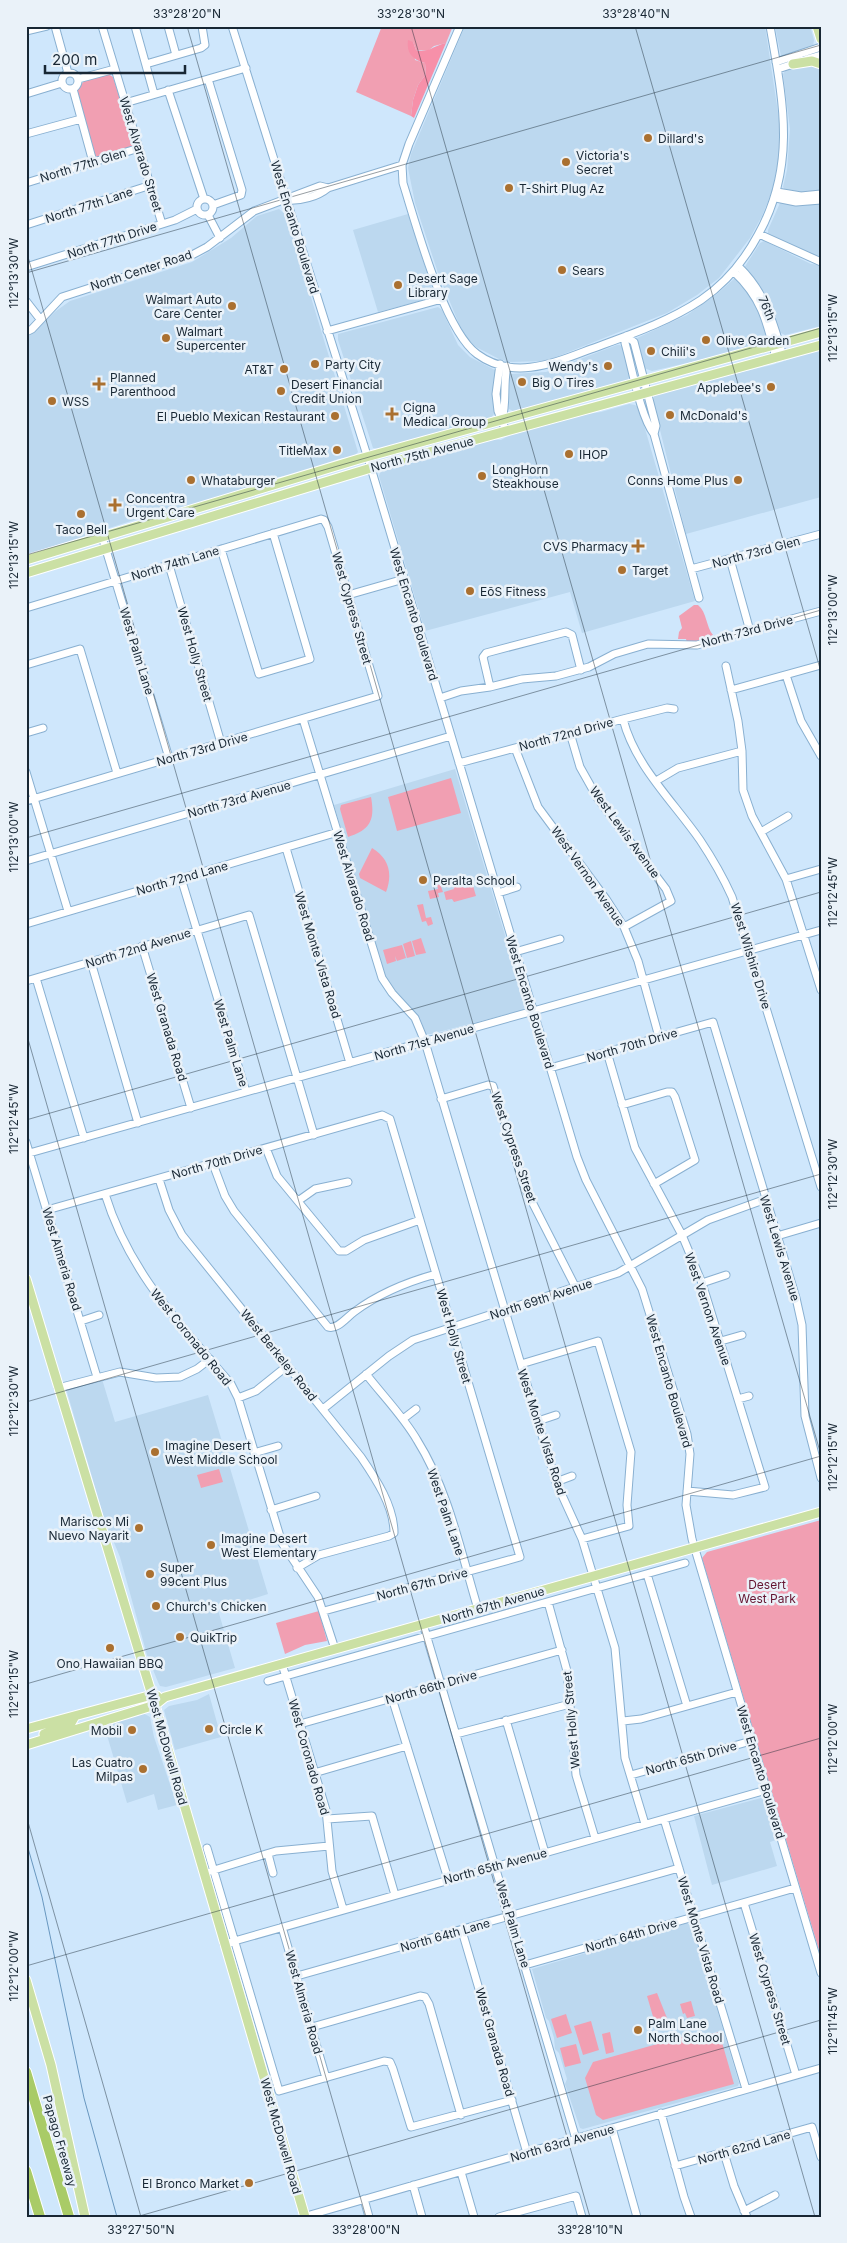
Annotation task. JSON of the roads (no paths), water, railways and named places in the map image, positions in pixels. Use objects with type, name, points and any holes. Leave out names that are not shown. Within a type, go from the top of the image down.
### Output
[{"type":"highway","name":"Papago Freeway","points":[[26,2072],[69,2217]]},
{"type":"highway","points":[[26,2171],[40,2217]]},
{"type":"main road","points":[[817,26],[821,39]]},
{"type":"main road","points":[[793,64],[812,62],[821,64]]},
{"type":"main road","name":"North 75th Avenue","points":[[26,560],[367,457],[503,422],[821,332]]},
{"type":"main road","name":"North 75th Avenue","points":[[26,573],[105,546],[173,528],[371,468],[821,345]]},
{"type":"main road","points":[[173,528],[226,507],[233,503],[233,497],[239,500],[259,502]]},
{"type":"main road","name":"West McDowell Road","points":[[26,1279],[155,1705],[304,2217]]},
{"type":"main road","name":"North 67th Avenue","points":[[26,1744],[155,1705],[165,1697],[821,1512]]},
{"type":"main road","name":"North 67th Avenue","points":[[26,1729],[152,1695],[165,1697]]},
{"type":"main road","points":[[26,1744],[37,1736],[71,1723],[75,1716]]},
{"type":"main road","points":[[26,1980],[51,2065],[84,2217]]},
{"type":"street","points":[[26,31],[47,26]]},
{"type":"street","points":[[55,26],[68,73]]},
{"type":"street","name":"West Alvarado Street","points":[[102,26],[162,224]]},
{"type":"street","points":[[135,26],[154,94]]},
{"type":"street","points":[[168,26],[176,55]]},
{"type":"street","points":[[146,64],[201,48],[205,45],[202,26]]},
{"type":"street","name":"West Encanto Boulevard","points":[[232,26],[371,468],[533,1012],[586,1180],[631,1266],[647,1302],[687,1434],[690,1454],[687,1491],[688,1525],[821,1973]]},
{"type":"street","points":[[460,26],[402,165],[405,190],[442,299],[458,333],[466,344],[480,356],[503,365],[527,369],[551,365],[629,335],[693,305],[717,288],[736,269],[759,234],[776,195],[782,167],[785,131],[770,26]]},
{"type":"street","points":[[777,66],[821,48]]},
{"type":"street","points":[[777,66],[793,64],[821,55]]},
{"type":"street","points":[[124,103],[246,68]]},
{"type":"street","points":[[78,79],[115,69]]},
{"type":"street","points":[[68,73],[73,73],[78,79],[78,84],[73,89],[65,88],[62,83],[62,78],[68,73]]},
{"type":"street","points":[[208,79],[242,190],[241,195],[213,205]]},
{"type":"street","points":[[26,94],[62,83]]},
{"type":"street","points":[[73,89],[93,162]]},
{"type":"street","points":[[168,90],[204,199]]},
{"type":"street","points":[[26,134],[81,119]]},
{"type":"street","name":"North 77th Glen","points":[[26,183],[139,148]]},
{"type":"street","name":"North Center Road","points":[[26,332],[32,329],[62,297],[173,262],[208,247],[254,211],[287,200],[294,194],[320,186],[328,188],[402,165]]},
{"type":"street","name":"North 77th Lane","points":[[26,225],[151,186]]},
{"type":"street","points":[[776,195],[801,196],[821,194]]},
{"type":"street","points":[[776,195],[796,202],[821,200]]},
{"type":"street","points":[[204,199],[208,199],[213,205],[213,210],[208,215]]},
{"type":"street","points":[[204,199],[197,204],[197,209],[200,214],[208,215]]},
{"type":"street","name":"North 77th Drive","points":[[26,267],[162,224],[197,209]]},
{"type":"street","points":[[208,215],[220,238]]},
{"type":"street","points":[[759,234],[821,262]]},
{"type":"street","name":"76th","points":[[736,269],[751,279],[764,298],[779,357]]},
{"type":"street","points":[[327,331],[442,299]]},
{"type":"street","points":[[26,301],[40,319]]},
{"type":"street","points":[[629,335],[634,342],[649,428],[654,434],[699,598]]},
{"type":"street","points":[[503,365],[496,394],[498,411],[503,422]]},
{"type":"street","name":"North 74th Lane","points":[[26,608],[318,520],[324,520]]},
{"type":"street","name":"West Cypress Street","points":[[324,520],[328,527],[378,696]]},
{"type":"street","points":[[221,549],[259,674],[310,659],[273,534]]},
{"type":"street","name":"North 73rd Glen","points":[[691,569],[821,534]]},
{"type":"street","name":"West Palm Lane","points":[[105,546],[169,758]]},
{"type":"street","points":[[730,559],[750,631]]},
{"type":"street","name":"West Holly Street","points":[[169,565],[222,743]]},
{"type":"street","points":[[348,595],[404,579]]},
{"type":"street","name":"North 73rd Drive","points":[[440,698],[460,691],[470,691],[522,679],[556,676],[581,670],[614,654],[648,644],[688,646],[821,611]]},
{"type":"street","points":[[490,687],[483,657],[486,653],[569,632],[581,670]]},
{"type":"street","points":[[26,665],[80,649],[117,774]]},
{"type":"street","points":[[731,690],[821,665]]},
{"type":"street","points":[[726,666],[742,750],[743,790],[752,816],[786,879],[821,990]]},
{"type":"street","points":[[786,675],[801,721],[821,756]]},
{"type":"street","name":"North 73rd Drive","points":[[26,800],[378,696]]},
{"type":"street","name":"North 72nd Drive","points":[[459,763],[623,719],[674,708]]},
{"type":"street","name":"West Alvarado Road","points":[[303,719],[382,978],[392,993],[415,1018],[425,1042]]},
{"type":"street","name":"West Wilshire Drive","points":[[623,719],[630,744],[700,840],[720,871],[732,897],[750,950],[821,1187]]},
{"type":"street","points":[[26,733],[43,728]]},
{"type":"street","name":"West Lewis Avenue","points":[[570,733],[580,767],[598,799],[666,889],[672,901],[624,927]]},
{"type":"street","name":"North 73rd Avenue","points":[[26,861],[451,736]]},
{"type":"street","name":"West Vernon Avenue","points":[[516,748],[538,807],[606,899],[624,927],[644,980],[659,1037]]},
{"type":"street","points":[[656,781],[678,768],[742,750]]},
{"type":"street","points":[[26,772],[68,912]]},
{"type":"street","points":[[761,832],[788,816]]},
{"type":"street","name":"North 72nd Lane","points":[[26,924],[338,832]]},
{"type":"street","name":"West Monte Vista Road","points":[[286,848],[350,1063]]},
{"type":"street","points":[[786,879],[821,869]]},
{"type":"street","name":"West Palm Lane","points":[[181,878],[246,1092]]},
{"type":"street","points":[[498,893],[517,887]]},
{"type":"street","name":"North 72nd Avenue","points":[[26,981],[249,915],[297,1078]]},
{"type":"street","name":"North 71st Avenue","points":[[28,1154],[821,930]]},
{"type":"street","points":[[515,952],[560,939]]},
{"type":"street","name":"West Granada Road","points":[[142,946],[191,1108]]},
{"type":"street","points":[[91,962],[138,1123]]},
{"type":"street","points":[[36,978],[84,1138]]},
{"type":"street","name":"West Lewis Avenue","points":[[713,1022],[796,1298],[802,1325],[805,1416],[821,1478]]},
{"type":"street","name":"North 70th Drive","points":[[550,1068],[713,1022]]},
{"type":"street","name":"West Monte Vista Road","points":[[425,1042],[556,1482],[582,1539],[618,1656],[624,1749],[645,1824]]},
{"type":"street","name":"West Vernon Avenue","points":[[607,1052],[635,1148],[682,1235],[702,1284],[765,1487],[733,1495],[687,1491]]},
{"type":"street","points":[[297,1078],[314,1135]]},
{"type":"street","name":"West Cypress Street","points":[[441,1099],[493,1086],[525,1188],[576,1288]]},
{"type":"street","points":[[622,1105],[672,1092],[695,1160],[654,1184]]},
{"type":"street","name":"North 70th Drive","points":[[47,1210],[382,1115],[387,1116]]},
{"type":"street","name":"West Holly Street","points":[[387,1116],[390,1119],[520,1557]]},
{"type":"street","name":"West Almeria Road","points":[[26,1142],[28,1154],[47,1210],[97,1377]]},
{"type":"street","points":[[266,1148],[276,1176],[336,1248],[342,1252],[385,1231],[420,1220]]},
{"type":"street","points":[[213,1164],[224,1196],[234,1211],[325,1325],[331,1328],[336,1327],[353,1312],[384,1294],[409,1282],[436,1274]]},
{"type":"street","name":"West Berkeley Road","points":[[159,1179],[169,1210],[182,1235],[371,1471],[390,1512],[394,1533],[319,1555],[297,1568]]},
{"type":"street","points":[[298,1201],[315,1188],[348,1182]]},
{"type":"street","name":"West Coronado Road","points":[[105,1194],[121,1238],[138,1268],[231,1384],[238,1398],[282,1543],[297,1568],[315,1592],[324,1611],[335,1649]]},
{"type":"street","name":"North 69th Avenue","points":[[323,1409],[389,1356],[414,1340],[618,1273],[682,1235],[723,1214],[766,1200]]},
{"type":"street","points":[[777,1236],[821,1223]]},
{"type":"street","points":[[702,1284],[726,1275]]},
{"type":"street","points":[[81,1321],[99,1315]]},
{"type":"street","points":[[721,1341],[742,1334]]},
{"type":"street","points":[[521,1364],[598,1341],[631,1452],[627,1505],[629,1526],[582,1539]]},
{"type":"street","points":[[58,1388],[120,1372],[156,1378],[171,1378],[190,1373],[210,1359]]},
{"type":"street","points":[[238,1398],[256,1391],[287,1366]]},
{"type":"street","name":"West Palm Lane","points":[[366,1374],[403,1419],[418,1441],[441,1488],[478,1609]]},
{"type":"street","points":[[738,1399],[749,1396]]},
{"type":"street","points":[[403,1419],[416,1409]]},
{"type":"street","points":[[538,1421],[556,1415]]},
{"type":"street","points":[[254,1453],[278,1446]]},
{"type":"street","points":[[556,1482],[572,1476]]},
{"type":"street","points":[[271,1510],[316,1496]]},
{"type":"street","name":"North 67th Drive","points":[[324,1611],[520,1557]]},
{"type":"street","name":"North 67th Avenue","points":[[268,1681],[685,1564]]},
{"type":"street","points":[[647,1574],[687,1706]]},
{"type":"street","name":"West Holly Street","points":[[548,1602],[567,1671],[576,1776],[595,1838]]},
{"type":"street","name":"West Palm Lane","points":[[423,1624],[576,2139]]},
{"type":"street","name":"North 66th Drive","points":[[300,1724],[562,1650]]},
{"type":"street","name":"West Coronado Road","points":[[282,1664],[327,1819],[332,1870],[343,1910]]},
{"type":"street","points":[[623,1721],[642,1719],[737,1692]]},
{"type":"street","points":[[392,1698],[448,1879]]},
{"type":"street","points":[[456,1734],[570,1704]]},
{"type":"street","points":[[506,1720],[545,1853]]},
{"type":"street","name":"North 65th Drive","points":[[630,1775],[751,1741]]},
{"type":"street","points":[[314,1773],[407,1746]]},
{"type":"street","name":"North 65th Avenue","points":[[224,1944],[766,1790]]},
{"type":"street","points":[[327,1819],[372,1816],[395,1895]]},
{"type":"street","name":"West Monte Vista Road","points":[[664,1819],[746,2089]]},
{"type":"street","points":[[203,1873],[284,1850],[329,1846]]},
{"type":"street","name":"West McDowell Road","points":[[207,1848],[279,2091],[326,2078]]},
{"type":"street","points":[[268,1854],[273,1873]]},
{"type":"street","name":"North 64th Lane","points":[[297,1976],[462,1931],[679,1868]]},
{"type":"street","name":"North 64th Drive","points":[[525,1965],[795,1888]]},
{"type":"street","name":"West Cypress Street","points":[[744,1903],[796,2075]]},
{"type":"street","name":"West Almeria Road","points":[[282,1927],[326,2078]]},
{"type":"street","name":"West Granada Road","points":[[462,1931],[527,2153]]},
{"type":"street","points":[[312,2026],[420,1996],[425,1997],[429,2004],[461,2115]]},
{"type":"street","points":[[326,2078],[384,2061],[390,2062],[411,2127],[512,2100]]},
{"type":"street","name":"North 63rd Avenue","points":[[304,2217],[821,2068]]},
{"type":"street","points":[[661,2113],[691,2217]]},
{"type":"street","name":"North 62nd Lane","points":[[675,2166],[812,2127],[821,2157]]},
{"type":"street","points":[[612,2128],[637,2217]]},
{"type":"street","points":[[724,2152],[746,2214],[775,2195]]},
{"type":"street","points":[[461,2172],[474,2217]]},
{"type":"street","points":[[413,2185],[422,2217]]},
{"type":"street","points":[[498,2217],[526,2213],[576,2196],[582,2217]]},
{"type":"street","points":[[364,2199],[369,2217]]},
{"type":"waterway","points":[[26,1841],[42,1897],[84,2098],[117,2217]]},
{"type":"place","name":"Dillard's","points":[[648,138]]},
{"type":"place","name":"Victoria's Secret","points":[[566,162]]},
{"type":"place","name":"T-Shirt Plug Az","points":[[509,188]]},
{"type":"place","name":"Sears","points":[[562,270]]},
{"type":"place","name":"Desert Sage Library","points":[[398,285]]},
{"type":"place","name":"Walmart Auto Care Center","points":[[232,306]]},
{"type":"place","name":"Walmart Supercenter","points":[[166,338]]},
{"type":"place","name":"Olive Garden","points":[[706,340]]},
{"type":"place","name":"Chili's","points":[[651,351]]},
{"type":"place","name":"Party City","points":[[315,364]]},
{"type":"place","name":"Wendy's","points":[[608,366]]},
{"type":"place","name":"AT&T","points":[[284,369]]},
{"type":"place","name":"Big O Tires","points":[[522,382]]},
{"type":"place","name":"Planned Parenthood","points":[[99,384]]},
{"type":"place","name":"Applebee's","points":[[771,387]]},
{"type":"place","name":"Desert Financial Credit Union","points":[[281,391]]},
{"type":"place","name":"WSS","points":[[52,401]]},
{"type":"place","name":"Cigna Medical Group","points":[[392,414]]},
{"type":"place","name":"McDonald's","points":[[670,415]]},
{"type":"place","name":"El Pueblo Mexican Restaurant","points":[[335,416]]},
{"type":"place","name":"TitleMax","points":[[337,450]]},
{"type":"place","name":"IHOP","points":[[569,454]]},
{"type":"place","name":"LongHorn Steakhouse","points":[[482,476]]},
{"type":"place","name":"Whataburger","points":[[191,480]]},
{"type":"place","name":"Conns Home Plus","points":[[738,480]]},
{"type":"place","name":"Concentra Urgent Care","points":[[115,505]]},
{"type":"place","name":"Taco Bell","points":[[81,514]]},
{"type":"place","name":"CVS Pharmacy","points":[[638,546]]},
{"type":"place","name":"Target","points":[[622,570]]},
{"type":"place","name":"EōS Fitness","points":[[470,591]]},
{"type":"place","name":"Peralta School","points":[[423,880]]},
{"type":"place","name":"Imagine Desert West Middle School","points":[[155,1452]]},
{"type":"place","name":"Mariscos Mi Nuevo Nayarit","points":[[139,1528]]},
{"type":"place","name":"Imagine Desert West Elementary","points":[[211,1545]]},
{"type":"place","name":"Super 99cent Plus","points":[[150,1574]]},
{"type":"place","name":"Church's Chicken","points":[[156,1606]]},
{"type":"place","name":"QuikTrip","points":[[180,1637]]},
{"type":"place","name":"Ono Hawaiian BBQ","points":[[110,1648]]},
{"type":"place","name":"Circle K","points":[[209,1729]]},
{"type":"place","name":"Mobil","points":[[132,1730]]},
{"type":"place","name":"Las Cuatro Milpas","points":[[143,1769]]},
{"type":"place","name":"Palm Lane North School","points":[[638,2030]]},
{"type":"place","name":"El Bronco Market","points":[[249,2183]]},
{"type":"park label","name":"Desert West Park","points":[[767,1591]]}]
